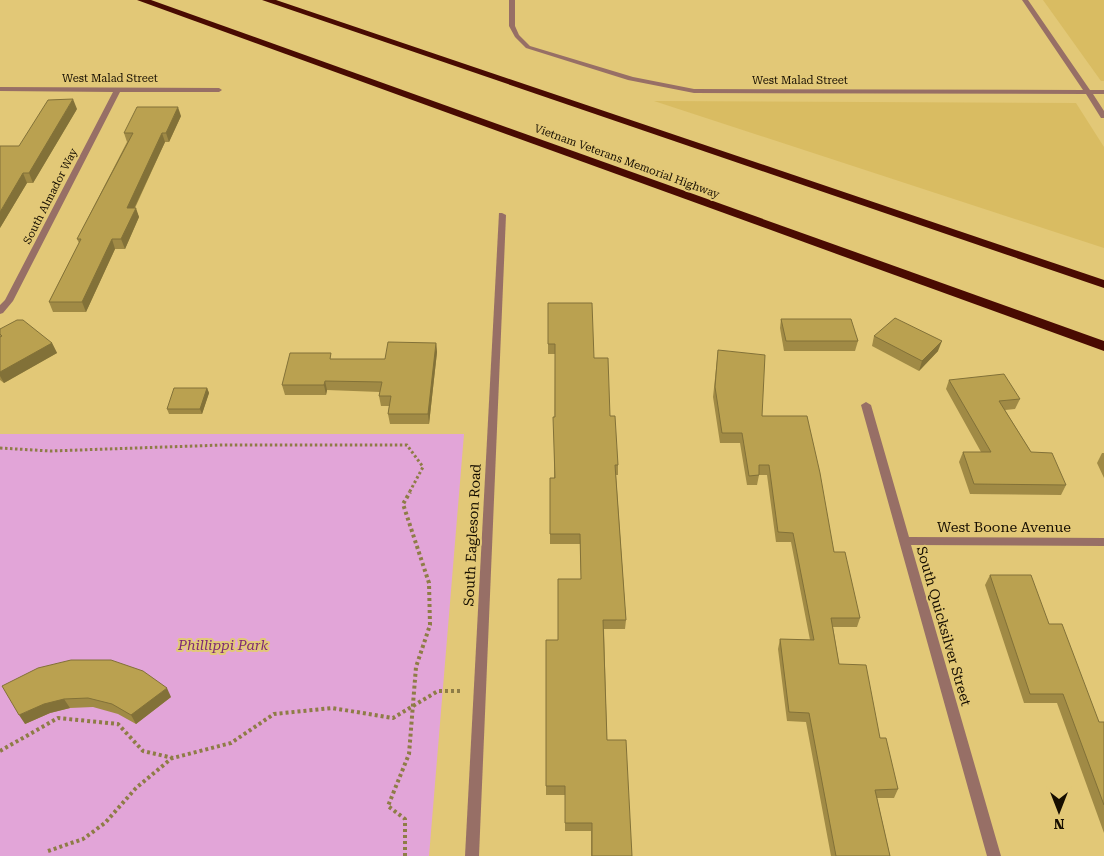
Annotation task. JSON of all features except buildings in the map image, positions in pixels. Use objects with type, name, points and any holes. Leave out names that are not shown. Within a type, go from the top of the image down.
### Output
[{"type":"highway","name":"Vietnam Veterans Memorial Highway","points":[[142,0],[1104,346]]},
{"type":"highway","points":[[269,0],[1104,284]]},
{"type":"street","name":"West Malad Street","points":[[512,0],[510,28],[516,37],[528,47],[664,88],[694,91],[1104,92]]},
{"type":"street","points":[[1025,0],[1104,116]]},
{"type":"street","name":"West Malad Street","points":[[0,89],[219,90]]},
{"type":"street","name":"South Almador Way","points":[[0,311],[9,301],[117,90]]},
{"type":"street","name":"South Eagleson Road","points":[[472,856],[502,215]]},
{"type":"street","name":"South Quicksilver Street","points":[[866,405],[994,856]]},
{"type":"street","name":"West Boone Avenue","points":[[905,542],[1104,542]]},
{"type":"path","points":[[0,448],[50,450],[223,445],[408,445],[423,467],[403,504],[429,583],[430,625],[416,667],[409,754],[388,806],[405,819],[405,856]]},
{"type":"path","points":[[48,851],[83,839],[105,823],[136,788],[172,758],[231,743],[274,714],[332,708],[394,718],[438,691],[480,691]]},
{"type":"path","points":[[0,752],[58,718],[118,724],[143,751],[172,758]]},
{"type":"shaded area","points":[[1043,0],[1104,0],[1104,81],[1101,81]]},
{"type":"shaded area","points":[[654,101],[1076,103],[1104,147],[1104,248]]},
{"type":"green space","name":"Phillippi Park","points":[[0,434],[464,434],[429,856],[0,856]]}]
